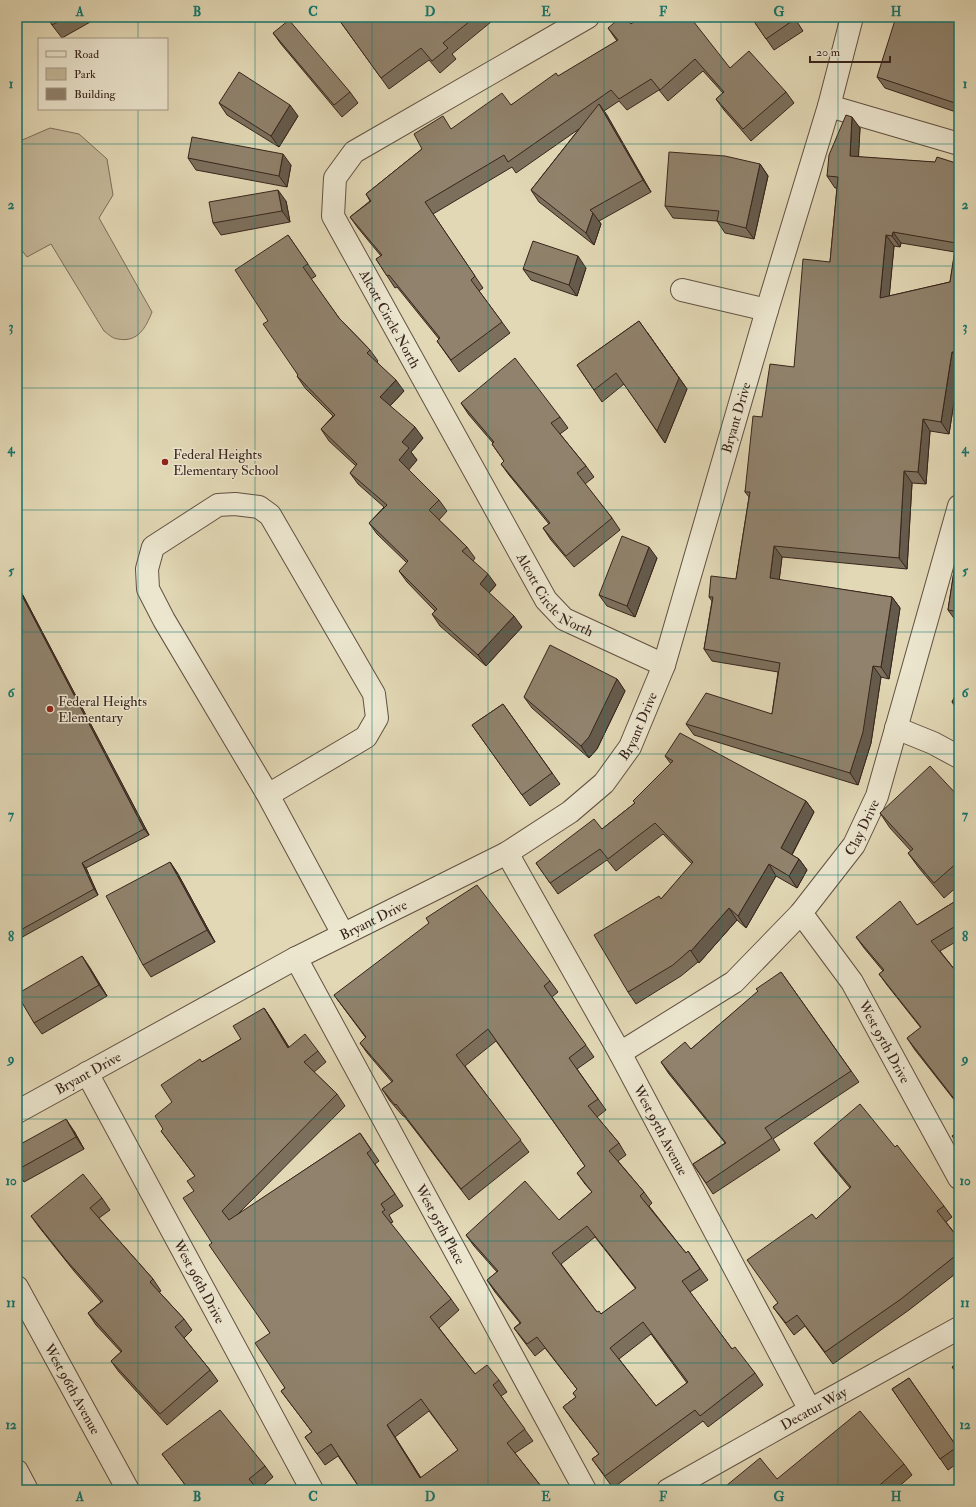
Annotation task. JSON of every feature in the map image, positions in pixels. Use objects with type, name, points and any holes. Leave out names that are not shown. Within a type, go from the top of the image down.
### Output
[{"type":"street","name":"Alcott Circle North","points":[[588,17],[354,152],[335,178],[333,216],[546,600],[564,619],[664,665]]},
{"type":"street","name":"Bryant Drive","points":[[17,1112],[296,958],[506,853],[570,812],[604,783],[630,747],[664,665],[767,310],[829,106],[852,17]]},
{"type":"street","points":[[829,106],[959,144]]},
{"type":"street","points":[[682,290],[767,310]]},
{"type":"street","points":[[268,795],[366,737],[377,718],[374,694],[270,515],[259,507],[235,504],[218,505],[153,547],[147,569],[148,589],[164,620],[268,795],[343,934]]},
{"type":"street","name":"Clay Drive","points":[[620,1053],[734,982],[801,913],[854,845],[877,796],[959,506]]},
{"type":"street","points":[[896,728],[933,743],[959,757]]},
{"type":"street","name":"West 95th Avenue","points":[[506,853],[620,1053],[810,1410]]},
{"type":"street","name":"West 95th Drive","points":[[801,913],[852,982],[959,1178]]},
{"type":"street","name":"West 95th Place","points":[[296,958],[585,1490]]},
{"type":"street","name":"West 96th Drive","points":[[87,1073],[312,1490]]},
{"type":"street","name":"West 96th Avenue","points":[[17,1287],[128,1490]]},
{"type":"street","name":"Decatur Way","points":[[668,1490],[959,1328]]},
{"type":"street","points":[[17,1471],[27,1490]]},
{"type":"green space","points":[[50,128],[79,134],[107,159],[113,195],[99,218],[152,312],[144,328],[140,333],[131,339],[116,339],[104,331],[51,244],[27,257],[17,244],[17,144],[20,141]]},
{"type":"building","points":[[48,17],[67,17],[52,25]]},
{"type":"building","points":[[337,17],[475,17],[443,43],[448,48],[432,61],[421,48],[381,78]]},
{"type":"building","points":[[621,17],[625,17],[631,24],[640,17],[690,17],[730,68],[749,51],[786,92],[743,129],[716,99],[724,92],[695,59],[660,90],[651,79],[619,99],[611,90],[508,162],[504,155],[425,202],[475,276],[471,280],[502,322],[451,360],[437,341],[440,338],[389,275],[387,276],[376,259],[382,255],[350,217],[371,201],[366,194],[422,149],[414,134],[443,116],[451,129],[502,93],[511,105],[556,73],[558,76],[618,40],[608,28]]},
{"type":"building","points":[[751,17],[794,17],[795,19],[766,39]]},
{"type":"building","points":[[896,17],[959,17],[959,99],[956,98],[955,103],[877,77]]},
{"type":"building","points":[[289,20],[350,92],[334,105],[273,33]]},
{"type":"building","points":[[239,72],[290,105],[271,136],[219,103]]},
{"type":"building","points":[[599,104],[643,180],[590,210],[593,213],[586,233],[531,190]]},
{"type":"building","points":[[846,115],[852,117],[850,156],[935,162],[937,157],[959,164],[959,352],[952,352],[941,422],[923,419],[918,472],[904,471],[899,558],[774,546],[770,578],[892,597],[881,667],[873,666],[863,732],[850,773],[686,724],[706,693],[772,714],[780,663],[704,649],[713,597],[709,597],[711,576],[736,579],[750,492],[745,492],[753,416],[762,417],[770,364],[794,367],[803,259],[830,262],[838,177],[827,176],[829,155]],"holes":[[[893,232],[956,243],[950,282],[880,298],[886,235],[892,236]]]},
{"type":"building","points":[[192,137],[283,154],[279,176],[188,158]]},
{"type":"building","points":[[669,152],[725,156],[760,164],[746,228],[717,221],[719,211],[665,206]]},
{"type":"building","points":[[278,190],[282,211],[213,223],[209,202]]},
{"type":"building","points":[[288,235],[308,264],[303,267],[339,318],[370,350],[367,353],[396,380],[380,397],[415,427],[402,442],[409,448],[399,460],[439,500],[429,510],[467,547],[462,551],[488,574],[480,584],[514,616],[478,655],[432,614],[437,609],[399,571],[408,561],[369,523],[387,505],[350,473],[357,464],[321,429],[335,415],[297,376],[298,375],[263,324],[268,321],[235,270]]},
{"type":"building","points":[[533,241],[578,256],[569,285],[523,269]]},
{"type":"building","points":[[639,321],[679,378],[657,431],[616,373],[594,390],[577,365]]},
{"type":"building","points":[[515,358],[560,417],[551,423],[586,466],[577,473],[612,518],[566,556],[543,528],[550,523],[501,464],[504,461],[492,444],[494,442],[461,403]]},
{"type":"building","points":[[622,536],[649,547],[627,606],[599,595]]},
{"type":"building","points":[[959,539],[959,612],[948,610]]},
{"type":"building","name":"Federal Heights Elementary","points":[[17,586],[144,829],[82,863],[94,889],[17,932]]},
{"type":"building","points":[[550,645],[617,679],[589,737],[581,746],[524,697]]},
{"type":"building","points":[[959,689],[959,706],[952,702]]},
{"type":"building","points":[[503,704],[552,773],[522,795],[472,725]]},
{"type":"building","points":[[680,733],[806,801],[781,848],[799,859],[789,876],[769,864],[738,916],[729,908],[691,951],[690,950],[673,965],[628,992],[594,935],[659,896],[661,899],[693,862],[655,823],[608,859],[600,849],[550,883],[536,863],[594,819],[602,829],[635,803],[633,801],[673,761],[665,756]]},
{"type":"building","points":[[930,766],[959,797],[959,861],[934,883],[908,853],[913,849],[880,813]]},
{"type":"building","points":[[170,862],[207,930],[143,965],[106,896]]},
{"type":"building","points":[[477,885],[550,981],[544,986],[586,1045],[569,1058],[598,1099],[588,1106],[619,1143],[609,1151],[644,1192],[640,1196],[686,1253],[688,1251],[700,1269],[682,1281],[732,1349],[735,1347],[755,1373],[700,1416],[695,1410],[605,1476],[592,1459],[599,1454],[563,1407],[576,1397],[573,1393],[577,1389],[537,1337],[527,1344],[514,1328],[521,1323],[487,1280],[498,1271],[466,1235],[525,1181],[559,1220],[592,1192],[577,1173],[585,1166],[488,1029],[456,1055],[521,1140],[461,1189],[396,1104],[395,1105],[382,1089],[393,1081],[360,1043],[366,1037],[334,995],[429,923],[426,918]],"holes":[[[587,1226],[636,1288],[601,1314],[599,1311],[597,1312],[552,1253]],[[643,1322],[688,1382],[656,1406],[610,1348]]]},
{"type":"building","points":[[959,899],[959,924],[931,941],[959,975],[959,1105],[907,1038],[921,1027],[879,974],[884,970],[856,937],[900,901],[917,925]]},
{"type":"building","points":[[82,956],[99,985],[34,1023],[17,994]]},
{"type":"building","points":[[781,972],[851,1071],[765,1128],[772,1138],[706,1183],[693,1164],[726,1143],[661,1062],[685,1042],[691,1049],[758,991],[756,989]]},
{"type":"building","points":[[264,1008],[288,1048],[305,1034],[318,1051],[304,1062],[337,1094],[222,1211],[229,1220],[360,1133],[371,1150],[367,1153],[395,1194],[381,1204],[385,1210],[382,1212],[451,1299],[430,1317],[475,1374],[487,1365],[499,1380],[493,1385],[525,1429],[507,1443],[544,1490],[361,1490],[331,1444],[317,1454],[305,1437],[312,1432],[281,1391],[285,1388],[255,1343],[270,1333],[209,1245],[212,1243],[183,1198],[194,1191],[187,1181],[195,1176],[161,1131],[163,1129],[155,1116],[172,1102],[161,1085],[200,1059],[202,1062],[241,1039],[233,1026]],"holes":[[[421,1399],[458,1450],[420,1478],[387,1425]]]},
{"type":"building","points":[[860,1104],[895,1147],[897,1145],[944,1206],[937,1211],[959,1239],[959,1253],[901,1299],[825,1352],[797,1315],[786,1323],[773,1307],[778,1303],[747,1260],[812,1214],[816,1219],[851,1187],[814,1143]]},
{"type":"building","points":[[66,1119],[76,1137],[17,1170],[17,1146]]},
{"type":"building","points":[[959,1131],[959,1145],[952,1136]]},
{"type":"building","points":[[83,1174],[102,1198],[90,1208],[153,1279],[150,1282],[184,1319],[175,1327],[210,1370],[160,1414],[111,1361],[122,1351],[88,1313],[103,1301],[66,1260],[31,1216]]},
{"type":"building","points":[[959,1361],[959,1377],[952,1367]]},
{"type":"building","points":[[909,1378],[957,1447],[940,1459],[892,1389]]},
{"type":"building","points":[[220,1410],[265,1466],[249,1479],[258,1490],[189,1490],[162,1454]]},
{"type":"building","points":[[860,1411],[904,1464],[874,1490],[721,1490],[760,1458],[777,1479]]},
{"type":"place","name":"Federal Heights Elementary School","points":[[165,462]]},
{"type":"place","name":"Federal Heights Elementary","points":[[50,709]]}]
